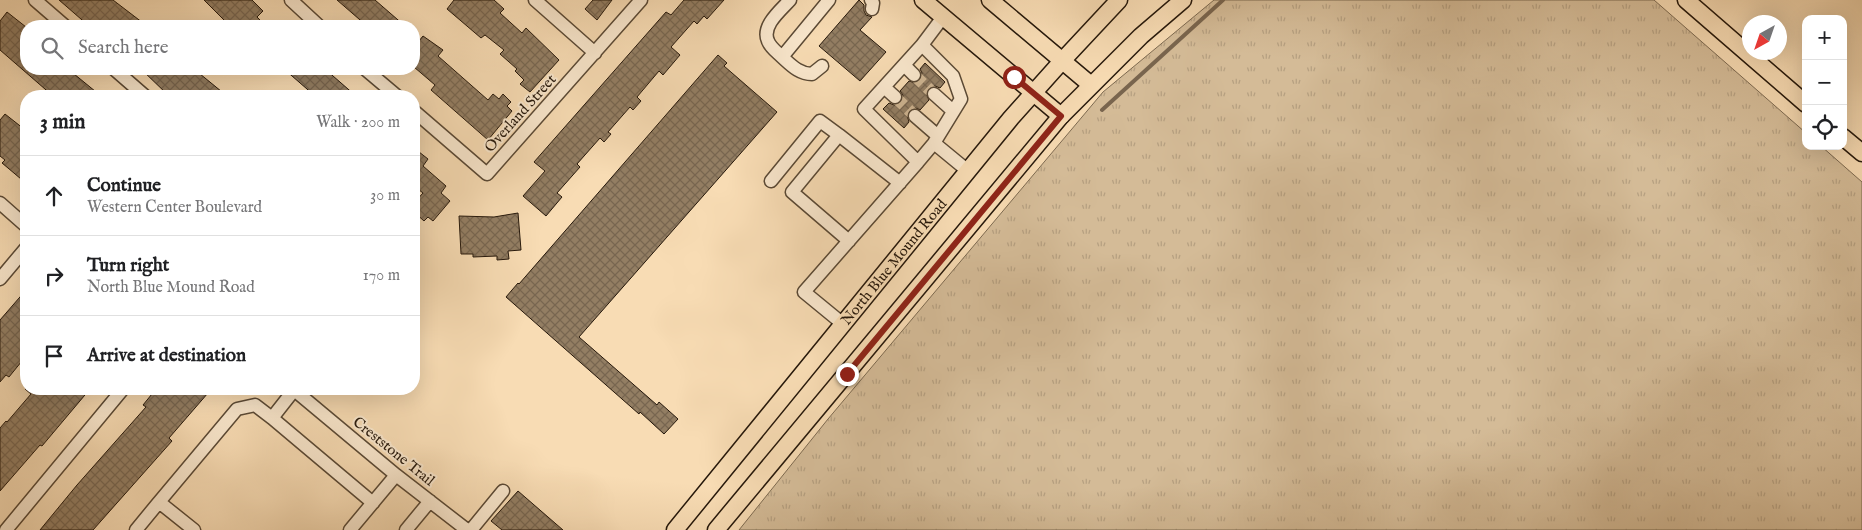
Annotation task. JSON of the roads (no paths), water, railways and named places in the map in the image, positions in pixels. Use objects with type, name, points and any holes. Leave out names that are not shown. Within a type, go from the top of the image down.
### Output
[{"type":"main road","points":[[923,0],[1061,116]]},
{"type":"main road","points":[[990,0],[1091,85]]},
{"type":"main road","name":"North Blue Mound Road","points":[[675,530],[1033,93],[1119,0]]},
{"type":"main road","points":[[716,530],[1061,116],[1141,36],[1183,0]]},
{"type":"main road","points":[[1686,0],[1802,101]]},
{"type":"main road","points":[[1847,140],[1862,153]]},
{"type":"street","points":[[35,0],[58,20]]},
{"type":"street","points":[[291,0],[313,20]]},
{"type":"street","points":[[534,0],[595,53]]},
{"type":"street","name":"Overland Street","points":[[420,116],[487,174],[641,0]]},
{"type":"street","points":[[790,0],[768,26],[766,34],[768,42],[800,72],[812,74],[822,66]]},
{"type":"street","points":[[782,56],[829,0]]},
{"type":"street","points":[[918,162],[864,110],[922,45],[943,17]]},
{"type":"street","points":[[843,324],[804,292],[918,162],[936,139],[961,99],[953,76],[922,45]]},
{"type":"street","points":[[904,65],[914,75]]},
{"type":"street","points":[[121,75],[138,90]]},
{"type":"street","points":[[372,75],[390,90]]},
{"type":"street","points":[[884,87],[894,97]]},
{"type":"street","points":[[934,94],[953,111]]},
{"type":"street","points":[[915,116],[968,172]]},
{"type":"street","points":[[771,181],[820,120],[900,184]]},
{"type":"street","points":[[839,135],[792,192],[849,241]]},
{"type":"street","points":[[0,203],[20,221]]},
{"type":"street","points":[[0,279],[20,255]]},
{"type":"street","points":[[6,530],[118,395]]},
{"type":"street","points":[[272,418],[290,395]]},
{"type":"street","name":"Creststone Trail","points":[[300,395],[467,530]]},
{"type":"street","points":[[136,530],[237,409],[255,406],[272,418],[373,503]]},
{"type":"street","points":[[350,530],[396,474]]},
{"type":"street","points":[[471,530],[503,491]]},
{"type":"street","points":[[406,530],[430,501]]},
{"type":"street","points":[[160,502],[194,530]]},
{"type":"waterway","points":[[1102,110],[1223,0]]},
{"type":"tunnel","points":[[914,75],[934,94]]},
{"type":"tunnel","points":[[895,97],[915,116]]}]
